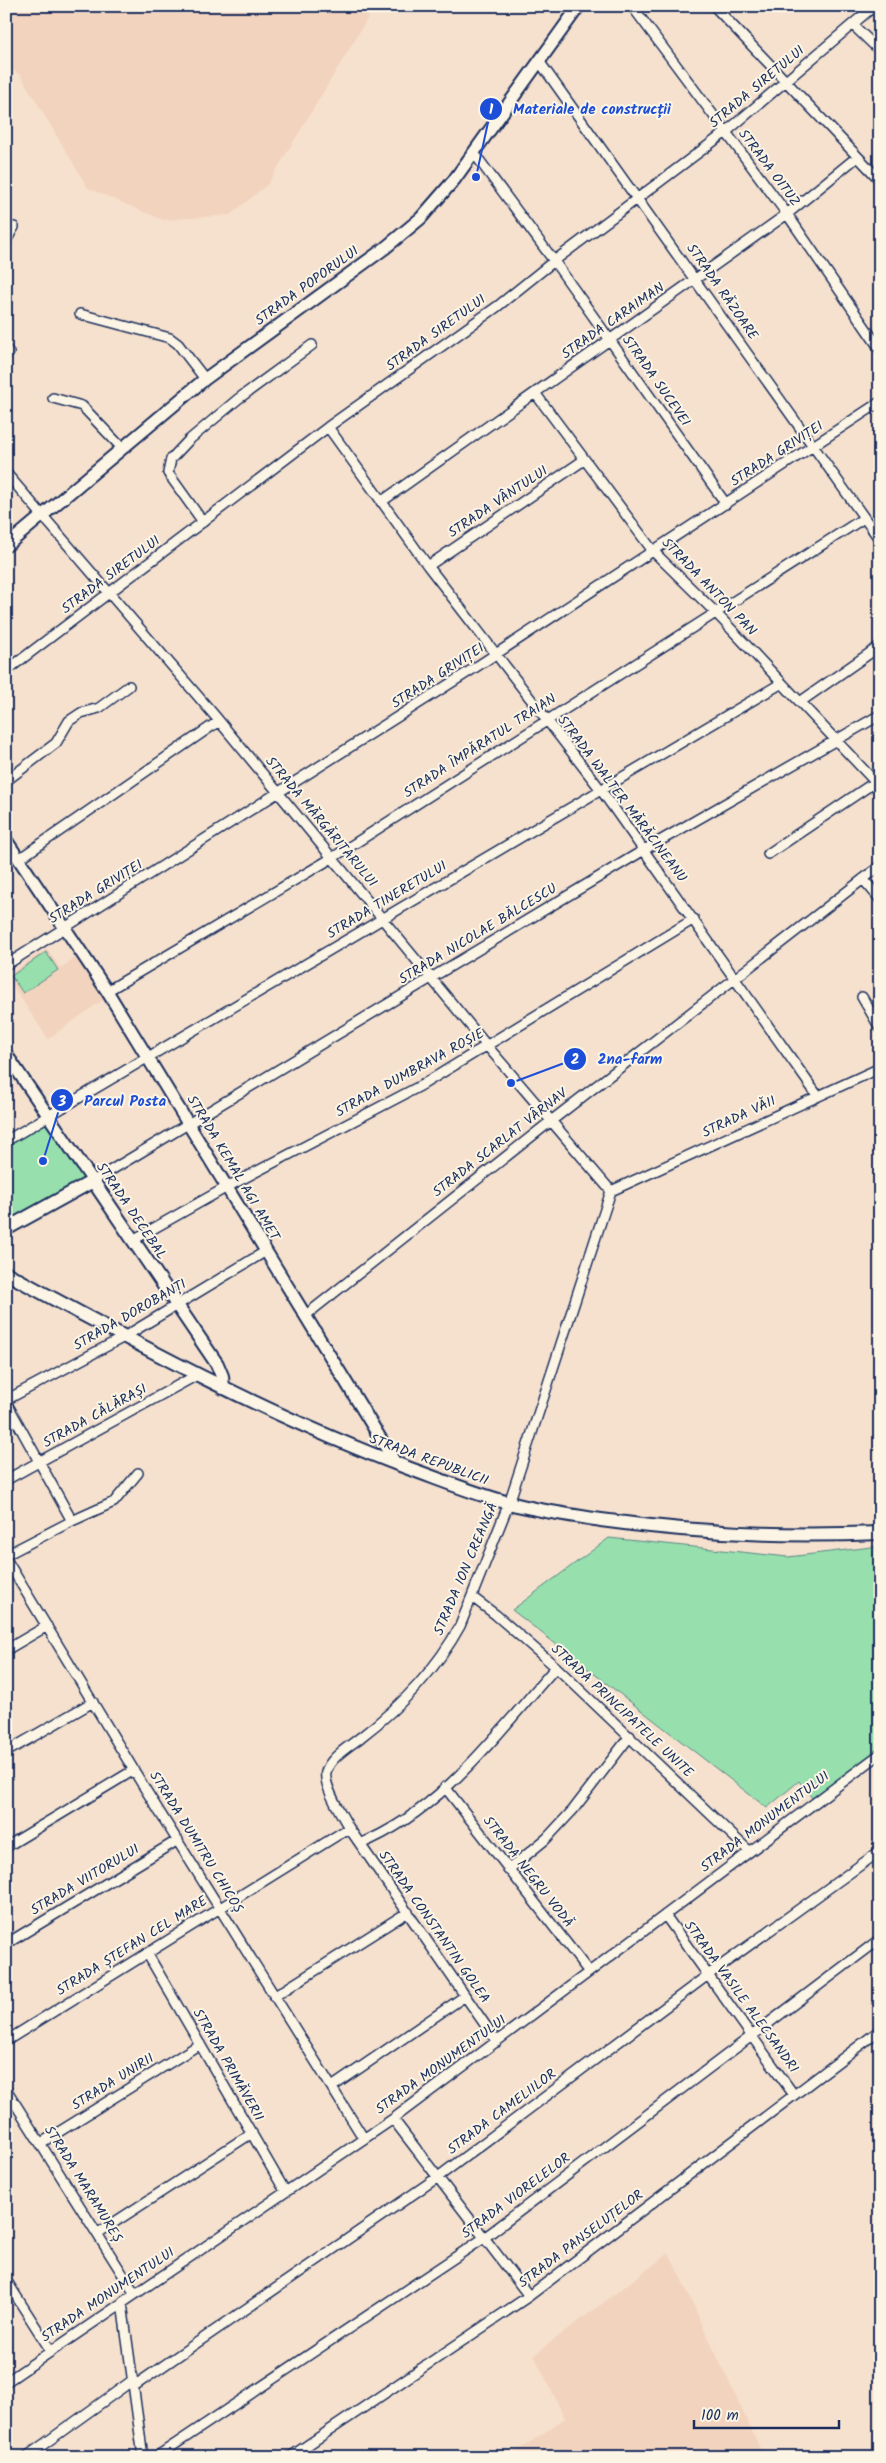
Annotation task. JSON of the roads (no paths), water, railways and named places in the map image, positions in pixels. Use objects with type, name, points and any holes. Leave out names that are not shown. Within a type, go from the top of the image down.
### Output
[{"type":"main road","points":[[6,1229],[93,1180]]},
{"type":"main road","name":"STRADA DECEBAL","points":[[93,1180],[217,1364],[222,1376],[223,1388]]},
{"type":"main road","name":"STRADA REPUBLICII","points":[[6,1273],[197,1376],[360,1451],[509,1503],[586,1518],[686,1530],[826,1535],[880,1533]]},
{"type":"street","name":"STRADA POPORULUI","points":[[6,546],[205,379],[401,236],[437,201],[474,153],[579,6]]},
{"type":"street","name":"STRADA OITUZ","points":[[632,6],[787,214],[880,349]]},
{"type":"street","points":[[714,6],[880,180]]},
{"type":"street","name":"STRADA SIRETULUI","points":[[6,671],[110,595],[328,427],[498,306],[554,260],[726,132],[873,6]]},
{"type":"street","points":[[873,6],[880,14]]},
{"type":"street","points":[[853,24],[880,51]]},
{"type":"street","name":"STRADA RĂZOARE","points":[[539,61],[880,540]]},
{"type":"street","name":"STRADA SUCEVEI","points":[[474,153],[554,260],[726,504]]},
{"type":"street","name":"STRADA CARAIMAN","points":[[381,502],[787,214],[858,157]]},
{"type":"street","points":[[6,241],[14,227]]},
{"type":"street","points":[[80,314],[170,338],[178,344],[205,379]]},
{"type":"street","points":[[203,522],[168,473],[167,466],[171,459],[189,440],[238,399],[312,345]]},
{"type":"street","name":"STRADA ANTON PAN","points":[[535,393],[653,551],[716,613],[878,784]]},
{"type":"street","points":[[53,398],[82,406],[122,448]]},
{"type":"street","name":"STRADA GRIVIȚEI","points":[[6,965],[496,655],[880,402]]},
{"type":"street","name":"STRADA WALTER MĂRĂCINEANU","points":[[328,427],[428,566],[601,790],[817,1095]]},
{"type":"street","name":"STRADA VÂNTULUI","points":[[428,566],[584,460]]},
{"type":"street","name":"STRADA MĂRGĂRITARULUI","points":[[6,472],[219,721],[488,1047],[611,1192]]},
{"type":"street","name":"STRADA ÎMPĂRATUL TRAIAN","points":[[107,991],[332,858],[864,518]]},
{"type":"street","points":[[800,702],[880,646]]},
{"type":"street","name":"STRADA TINERETULUI","points":[[6,1141],[782,683]]},
{"type":"street","points":[[6,781],[56,743],[69,721],[81,713],[99,708],[129,686]]},
{"type":"street","name":"STRADA NICOLAE BĂLCESCU","points":[[93,1180],[644,850],[880,715]]},
{"type":"street","points":[[19,859],[219,721]]},
{"type":"street","points":[[768,854],[878,784]]},
{"type":"street","name":"STRADA KEMAL AGI AMET","points":[[6,840],[66,927],[107,991],[396,1464]]},
{"type":"street","name":"STRADA SCARLAT VÂRNAV","points":[[306,1315],[735,977],[880,866]]},
{"type":"street","points":[[863,879],[880,900]]},
{"type":"street","name":"STRADA DUMBRAVA ROȘIE","points":[[133,1240],[227,1187],[422,1085],[488,1047],[694,919]]},
{"type":"street","points":[[862,997],[880,1028]]},
{"type":"street","name":"STRADA DECEBAL","points":[[6,1054],[93,1180]]},
{"type":"street","name":"STRADA VĂII","points":[[611,1192],[817,1095],[880,1068]]},
{"type":"street","name":"STRADA ION CREANGĂ","points":[[349,1828],[332,1796],[326,1778],[327,1770],[339,1755],[387,1717],[416,1686],[450,1643],[472,1597],[509,1503],[611,1192]]},
{"type":"street","name":"STRADA DOROBANȚI","points":[[6,1401],[124,1336],[266,1251]]},
{"type":"street","name":"STRADA CĂLĂRAȘI","points":[[6,1480],[197,1376]]},
{"type":"street","points":[[6,1401],[72,1521]]},
{"type":"street","points":[[6,1557],[72,1521],[114,1502],[138,1473]]},
{"type":"street","name":"STRADA DUMITRU CHICOȘ","points":[[6,1557],[134,1770],[364,2139]]},
{"type":"street","name":"STRADA PRINCIPATELE UNITE","points":[[472,1597],[496,1614],[556,1667],[749,1851]]},
{"type":"street","points":[[6,1650],[47,1626]]},
{"type":"street","points":[[360,1844],[379,1836],[410,1818],[445,1787],[474,1758],[556,1667]]},
{"type":"street","points":[[6,1752],[93,1702]]},
{"type":"street","points":[[508,1870],[546,1839],[573,1810],[630,1736]]},
{"type":"street","name":"STRADA MONUMENTULUI","points":[[6,2382],[393,2119],[880,1754]]},
{"type":"street","points":[[6,1847],[134,1770]]},
{"type":"street","name":"STRADA NEGRU VODĂ","points":[[445,1787],[589,1972]]},
{"type":"street","name":"STRADA CONSTANTIN GOLEA","points":[[349,1828],[497,2042]]},
{"type":"street","name":"STRADA ȘTEFAN CEL MARE","points":[[6,2041],[349,1828]]},
{"type":"street","name":"STRADA VIITORULUI","points":[[6,1944],[178,1840]]},
{"type":"street","name":"STRADA CAMELIILOR","points":[[26,2457],[438,2177],[708,1975],[880,1851]]},
{"type":"street","points":[[275,1996],[408,1912]]},
{"type":"street","name":"STRADA VASILE ALECSANDRI","points":[[665,1915],[794,2095]]},
{"type":"street","name":"STRADA VIORELELOR","points":[[156,2457],[484,2238],[880,1939]]},
{"type":"street","name":"STRADA PRIMĂVERII","points":[[147,1953],[285,2191]]},
{"type":"street","points":[[332,2087],[465,1996]]},
{"type":"street","name":"STRADA PANSELUȚELOR","points":[[290,2457],[529,2296],[880,2030]]},
{"type":"street","name":"STRADA UNIRII","points":[[41,2143],[200,2044]]},
{"type":"street","name":"STRADA MARAMUREȘ","points":[[6,2089],[135,2294]]},
{"type":"street","points":[[393,2119],[529,2296]]},
{"type":"street","points":[[98,2233],[252,2133]]},
{"type":"street","points":[[6,2280],[51,2351]]},
{"type":"street","points":[[122,2303],[142,2456]]},
{"type":"place","name":"Materiale de construcții","points":[[476,177]]},
{"type":"place","name":"2na-farm","points":[[511,1083]]},
{"type":"place","name":"Parcul Posta","points":[[43,1161]]}]
